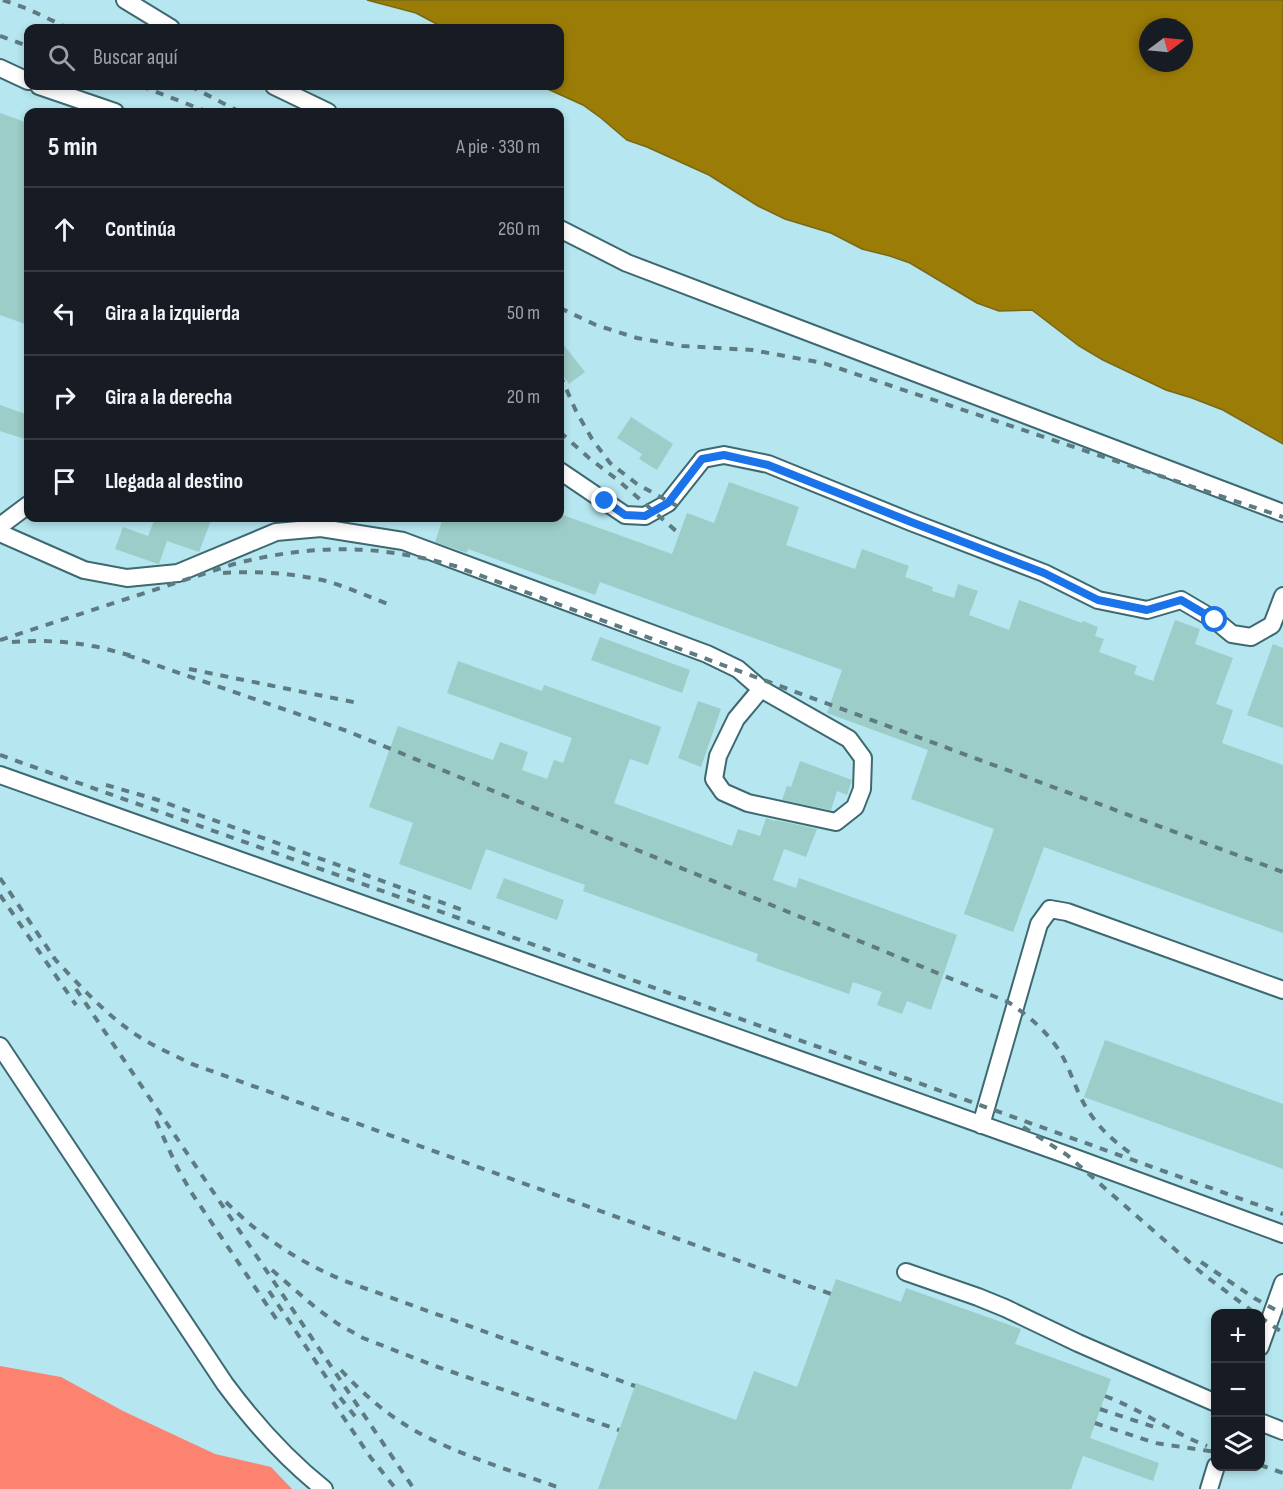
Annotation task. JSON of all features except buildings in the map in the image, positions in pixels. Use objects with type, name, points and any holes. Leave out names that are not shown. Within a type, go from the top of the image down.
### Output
[{"type":"lane","points":[[125,0],[164,24]]},
{"type":"lane","points":[[0,68],[24,79]]},
{"type":"lane","points":[[51,90],[103,108]]},
{"type":"lane","points":[[282,90],[320,108]]},
{"type":"lane","points":[[564,231],[627,263],[1283,513]]},
{"type":"lane","points":[[564,474],[625,515],[645,516],[668,503],[702,459],[724,455],[768,465],[1044,573],[1098,600],[1147,610],[1181,600],[1215,620],[1232,634],[1251,637],[1272,625],[1283,596]]},
{"type":"lane","points":[[0,526],[24,508]]},
{"type":"lane","points":[[0,533],[84,570],[127,578],[178,573],[276,532],[321,528],[403,541],[707,654],[738,669],[761,689],[849,739],[863,758],[862,789],[855,807],[836,822],[748,802],[723,792],[714,779],[718,756],[736,719],[761,689]]},
{"type":"lane","points":[[0,775],[1283,1233]]},
{"type":"lane","points":[[981,1125],[1039,924],[1050,909],[1066,912],[1283,990]]},
{"type":"lane","points":[[0,1047],[241,1407],[299,1468],[324,1489]]},
{"type":"lane","points":[[906,1272],[1005,1308],[1078,1343],[1211,1400]]},
{"type":"lane","points":[[1265,1333],[1283,1283]]},
{"type":"lane","points":[[1265,1424],[1283,1431]]},
{"type":"lane","points":[[1209,1489],[1215,1471]]},
{"type":"shaded area","points":[[367,0],[1283,0],[1283,444],[1223,410],[1166,390],[1103,360],[1079,346],[1032,310],[999,311],[977,303],[910,263],[862,249],[831,233],[785,219],[758,206],[709,175],[627,140],[583,105],[550,90],[564,90],[564,24],[437,24],[416,13]]},
{"type":"shaded area","points":[[0,1366],[61,1377],[123,1411],[215,1454],[271,1467],[292,1489],[0,1489]]},
{"type":"railway","points":[[3,0],[60,24]]},
{"type":"railway","points":[[0,36],[24,45]]},
{"type":"railway","points":[[151,90],[198,108]]},
{"type":"railway","points":[[198,90],[232,108]]},
{"type":"railway","points":[[564,310],[596,325],[637,338],[683,346],[752,350],[823,363],[1283,517]]},
{"type":"railway","points":[[564,384],[592,439],[610,463],[637,484],[677,506]]},
{"type":"railway","points":[[564,436],[676,531]]},
{"type":"railway","points":[[0,640],[234,564],[263,557],[344,549],[399,554],[455,566],[1283,872]]},
{"type":"railway","points":[[223,573],[275,573],[313,578],[342,586],[388,604]]},
{"type":"railway","points":[[12,642],[72,643],[133,656]]},
{"type":"railway","points":[[127,655],[347,731],[1008,1002],[1051,1039],[1091,1115],[1111,1137],[1136,1157]]},
{"type":"railway","points":[[189,669],[358,703]]},
{"type":"railway","points":[[0,755],[1283,1214]]},
{"type":"railway","points":[[106,785],[155,799],[468,912]]},
{"type":"railway","points":[[0,878],[57,962]]},
{"type":"railway","points":[[0,895],[76,1005]]},
{"type":"railway","points":[[53,957],[93,999],[126,1028],[151,1044],[192,1064],[831,1294]]},
{"type":"railway","points":[[76,989],[414,1489]]},
{"type":"railway","points":[[156,1121],[191,1192],[279,1323]]},
{"type":"railway","points":[[1023,1127],[1067,1155],[1203,1274],[1249,1309]]},
{"type":"railway","points":[[226,1202],[281,1248],[328,1274],[635,1386]]},
{"type":"railway","points":[[1201,1262],[1254,1298],[1283,1314]]},
{"type":"railway","points":[[272,1270],[316,1308],[363,1338],[435,1366],[619,1430]]},
{"type":"railway","points":[[269,1291],[338,1395],[358,1420]]},
{"type":"railway","points":[[1265,1320],[1283,1333]]},
{"type":"railway","points":[[341,1370],[357,1387],[392,1416],[430,1439],[467,1455],[563,1489]]},
{"type":"railway","points":[[1105,1396],[1207,1446]]},
{"type":"railway","points":[[333,1402],[371,1458],[396,1489]]},
{"type":"railway","points":[[1100,1409],[1154,1427]]},
{"type":"railway","points":[[1095,1423],[1155,1443],[1211,1451]]},
{"type":"railway","points":[[1265,1467],[1283,1473]]},
{"type":"route","points":[[605,501],[625,515],[645,516],[668,503],[702,459],[724,455],[768,465],[1044,573],[1098,600],[1147,610],[1181,600],[1215,620]]}]
